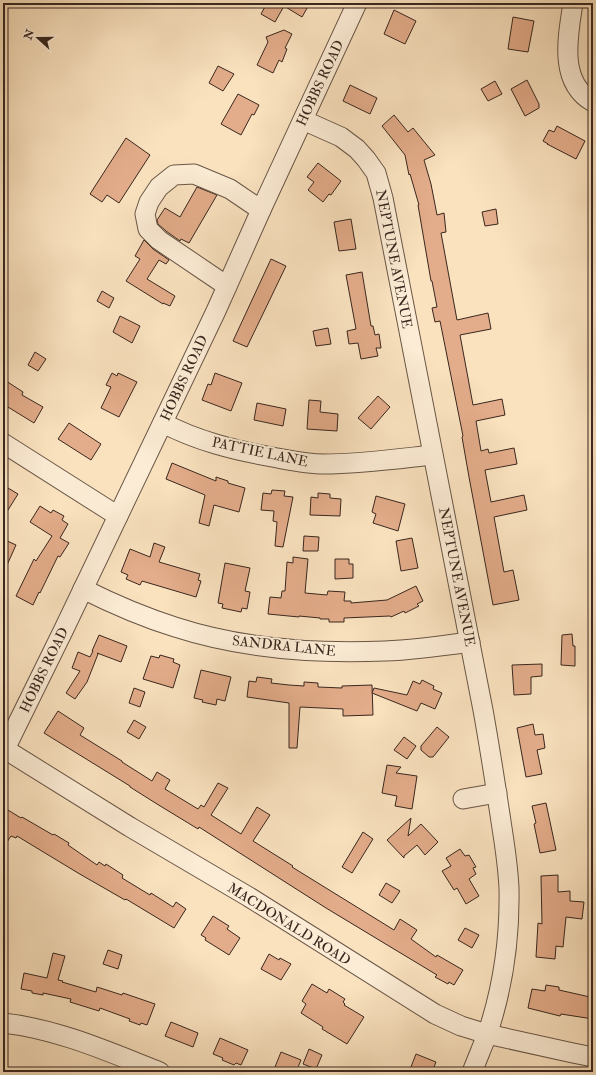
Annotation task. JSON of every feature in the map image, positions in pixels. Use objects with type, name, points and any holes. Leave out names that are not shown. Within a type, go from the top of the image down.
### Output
[{"type":"street","name":"HOBBS ROAD","points":[[4,749],[163,423],[357,3]]},
{"type":"street","points":[[573,3],[568,33],[568,54],[571,76],[581,93],[593,102]]},
{"type":"street","name":"NEPTUNE AVENUE","points":[[303,120],[341,137],[357,149],[376,173],[383,198],[483,710],[497,793],[509,887],[508,925],[505,962],[497,998],[487,1034],[472,1072]]},
{"type":"street","points":[[227,286],[159,240],[148,229],[145,214],[149,202],[159,187],[174,176],[194,174],[230,189],[261,210]]},
{"type":"street","name":"PATTIE LANE","points":[[163,423],[208,442],[301,463],[322,464],[380,462],[432,454]]},
{"type":"street","points":[[3,443],[118,516]]},
{"type":"street","name":"SANDRA LANE","points":[[83,589],[136,613],[175,627],[208,636],[257,646],[292,650],[347,652],[423,648],[470,642]]},
{"type":"street","name":"MACDONALD ROAD","points":[[4,749],[130,827],[248,897],[429,1011],[462,1026],[487,1034],[593,1057]]},
{"type":"street","points":[[463,799],[497,793]]},
{"type":"street","points":[[3,1023],[36,1028],[70,1038],[160,1072]]},
{"type":"building","points":[[267,3],[310,3],[302,17],[284,6],[275,22],[261,14]]},
{"type":"building","points":[[394,10],[416,21],[405,44],[384,34]]},
{"type":"building","points":[[513,17],[534,21],[528,52],[508,49]]},
{"type":"building","points":[[284,30],[292,34],[285,48],[287,49],[282,62],[279,60],[273,73],[257,65],[268,42],[266,37]]},
{"type":"building","points":[[218,66],[234,74],[223,91],[209,83]]},
{"type":"building","points":[[527,80],[539,104],[539,108],[525,116],[511,89]]},
{"type":"building","points":[[495,81],[502,94],[488,101],[481,89]]},
{"type":"building","points":[[350,85],[377,98],[370,114],[343,101]]},
{"type":"building","points":[[238,94],[259,105],[254,115],[252,114],[241,135],[221,124]]},
{"type":"building","points":[[394,115],[408,132],[413,128],[435,155],[424,160],[431,184],[437,215],[444,213],[446,232],[441,233],[457,320],[488,313],[491,329],[460,335],[473,405],[502,399],[505,415],[476,421],[481,451],[488,449],[489,453],[514,448],[517,464],[485,470],[491,502],[524,495],[527,510],[494,517],[504,572],[513,570],[519,600],[493,605],[469,477],[463,436],[440,321],[435,322],[432,308],[437,307],[431,281],[419,205],[410,174],[409,175],[405,155],[382,126]]},
{"type":"building","points":[[557,126],[585,141],[576,159],[543,141],[549,130],[554,132]]},
{"type":"building","points":[[126,138],[150,155],[119,203],[107,195],[102,202],[90,194]]},
{"type":"building","points":[[318,163],[341,181],[331,195],[329,194],[323,202],[308,190],[314,182],[307,177]]},
{"type":"building","points":[[197,187],[217,195],[189,243],[181,239],[180,241],[158,224],[157,220],[165,208],[180,217]]},
{"type":"building","points":[[496,209],[498,224],[485,226],[482,212]]},
{"type":"building","points":[[351,219],[356,249],[339,251],[334,222]]},
{"type":"building","points":[[144,240],[153,249],[169,260],[166,264],[159,260],[147,279],[175,296],[170,306],[163,304],[126,281],[140,259],[135,256]]},
{"type":"building","points":[[271,259],[286,266],[247,347],[233,341]]},
{"type":"building","points":[[362,272],[371,326],[373,326],[375,335],[379,334],[381,348],[376,348],[378,356],[361,359],[358,343],[349,344],[347,331],[356,329],[346,275]]},
{"type":"building","points":[[102,291],[114,298],[109,308],[97,301]]},
{"type":"building","points":[[120,316],[140,326],[132,343],[113,332]]},
{"type":"building","points":[[328,328],[331,344],[316,346],[313,331]]},
{"type":"building","points":[[35,352],[46,359],[38,371],[28,365]]},
{"type":"building","points":[[112,373],[117,376],[118,373],[137,382],[119,417],[101,408],[111,387],[106,385]]},
{"type":"building","points":[[215,373],[242,383],[231,411],[202,400],[208,384],[211,385]]},
{"type":"building","points":[[3,379],[23,392],[22,395],[43,407],[34,423],[3,404]]},
{"type":"building","points":[[378,396],[390,407],[371,429],[358,418]]},
{"type":"building","points":[[309,400],[321,401],[320,412],[338,414],[337,431],[307,429]]},
{"type":"building","points":[[257,403],[286,409],[283,426],[254,420]]},
{"type":"building","points":[[69,423],[101,444],[91,460],[58,439]]},
{"type":"building","points":[[172,463],[216,481],[216,477],[228,481],[228,483],[245,488],[239,512],[214,505],[209,526],[199,523],[205,495],[166,479]]},
{"type":"building","points":[[3,485],[18,494],[3,518]]},
{"type":"building","points":[[272,490],[285,491],[284,496],[293,497],[283,547],[275,546],[277,522],[273,521],[274,511],[261,510],[263,493],[271,494]]},
{"type":"building","points":[[318,493],[330,494],[330,498],[341,499],[340,516],[310,515],[311,497],[318,498]]},
{"type":"building","points":[[376,496],[405,504],[398,531],[373,523],[376,514],[372,512]]},
{"type":"building","points":[[40,506],[51,513],[53,510],[64,516],[62,520],[68,524],[60,538],[69,543],[60,557],[58,556],[33,605],[16,596],[34,559],[36,561],[52,536],[30,522]]},
{"type":"building","points":[[304,536],[319,537],[318,551],[303,551]]},
{"type":"building","points":[[412,538],[418,568],[401,571],[396,541]]},
{"type":"building","points":[[3,539],[16,545],[3,574]]},
{"type":"building","points":[[154,543],[165,547],[159,562],[200,574],[198,580],[201,581],[196,597],[142,581],[140,585],[126,579],[128,575],[121,572],[130,549],[150,557]]},
{"type":"building","points":[[293,557],[308,559],[305,593],[327,595],[328,591],[345,592],[344,601],[351,601],[351,603],[387,600],[416,586],[423,601],[417,604],[419,606],[405,613],[404,611],[391,617],[344,618],[344,622],[329,622],[329,619],[268,614],[270,597],[281,598],[282,591],[285,591],[287,562],[293,563]]},
{"type":"building","points":[[335,559],[349,559],[349,564],[353,564],[353,578],[335,579]]},
{"type":"building","points":[[225,563],[250,568],[245,591],[250,592],[247,609],[242,608],[241,612],[222,608],[223,604],[218,603]]},
{"type":"building","points":[[572,634],[573,646],[575,646],[575,666],[561,665],[562,635]]},
{"type":"building","points":[[99,635],[127,646],[121,662],[97,653],[98,654],[87,682],[75,699],[66,693],[80,671],[72,668],[78,652],[90,657]]},
{"type":"building","points":[[160,655],[174,659],[173,662],[180,665],[173,688],[143,679],[151,656],[159,658]]},
{"type":"building","points":[[542,664],[542,676],[531,677],[531,694],[514,695],[512,665]]},
{"type":"building","points":[[201,670],[231,677],[225,701],[217,699],[216,705],[202,702],[203,700],[194,698]]},
{"type":"building","points":[[257,677],[272,679],[271,683],[289,685],[304,686],[304,682],[318,683],[318,687],[342,688],[342,686],[372,685],[373,715],[343,716],[343,709],[300,707],[297,748],[289,748],[289,703],[247,697],[249,681],[256,682]]},
{"type":"building","points":[[422,680],[434,686],[433,689],[442,693],[435,709],[421,703],[417,711],[372,693],[374,688],[407,695],[413,681],[420,684]]},
{"type":"building","points":[[134,688],[145,692],[140,707],[129,703]]},
{"type":"building","points":[[58,711],[84,728],[80,735],[152,781],[157,772],[170,780],[165,789],[198,809],[201,805],[204,807],[218,783],[228,788],[211,815],[241,834],[257,807],[270,815],[253,841],[394,930],[400,919],[417,930],[411,939],[436,957],[437,955],[463,970],[454,985],[449,982],[448,984],[435,977],[437,975],[326,908],[199,827],[198,829],[44,733]]},
{"type":"building","points":[[134,720],[146,727],[139,739],[127,732]]},
{"type":"building","points":[[533,724],[535,735],[543,734],[545,748],[537,750],[542,774],[526,777],[517,728]]},
{"type":"building","points":[[437,727],[449,737],[433,757],[429,757],[421,750],[421,746]]},
{"type":"building","points":[[404,737],[416,746],[407,759],[394,750]]},
{"type":"building","points":[[387,765],[401,767],[396,773],[417,776],[412,809],[395,806],[397,796],[382,793]]},
{"type":"building","points":[[546,803],[556,850],[540,853],[532,806]]},
{"type":"building","points":[[3,807],[69,843],[68,845],[97,865],[99,862],[105,866],[106,864],[123,875],[122,878],[150,895],[151,893],[173,907],[176,902],[186,909],[174,928],[17,836],[16,838],[11,836],[3,848]]},
{"type":"building","points":[[411,818],[408,836],[421,824],[438,842],[425,855],[417,845],[404,856],[404,858],[387,840]]},
{"type":"building","points":[[363,832],[373,839],[352,873],[342,867]]},
{"type":"building","points":[[460,849],[465,856],[469,855],[476,867],[473,868],[476,874],[469,879],[479,896],[466,904],[457,888],[454,890],[442,871],[451,866],[446,858]]},
{"type":"building","points":[[558,875],[558,892],[570,891],[570,901],[584,902],[582,919],[566,917],[563,947],[556,946],[555,959],[536,957],[538,923],[542,924],[541,876]]},
{"type":"building","points":[[386,883],[400,891],[392,903],[379,895]]},
{"type":"building","points":[[213,916],[229,926],[227,929],[240,938],[229,955],[205,940],[206,938],[201,935]]},
{"type":"building","points":[[465,928],[479,935],[472,948],[458,940]]},
{"type":"building","points":[[108,950],[122,955],[118,969],[103,964]]},
{"type":"building","points":[[53,953],[65,956],[58,980],[63,981],[62,982],[96,992],[97,987],[122,995],[123,993],[155,1004],[147,1025],[141,1023],[140,1025],[129,1021],[130,1019],[100,1008],[99,1011],[70,1002],[71,999],[43,993],[43,995],[32,993],[32,991],[21,989],[24,973],[47,978]]},
{"type":"building","points":[[269,954],[279,960],[280,958],[291,964],[281,980],[261,969]]},
{"type":"building","points":[[312,984],[327,993],[329,989],[345,999],[343,1002],[345,1004],[344,1005],[364,1017],[347,1044],[322,1029],[323,1027],[301,1013],[306,1004],[302,1001]]},
{"type":"building","points":[[546,985],[559,987],[559,990],[590,997],[590,999],[593,1000],[593,1019],[561,1014],[560,1016],[528,1008],[532,989],[545,991]]},
{"type":"building","points":[[171,1022],[198,1033],[193,1047],[165,1036]]},
{"type":"building","points":[[220,1038],[248,1050],[241,1065],[236,1063],[234,1065],[213,1054]]},
{"type":"building","points":[[309,1049],[322,1055],[316,1069],[303,1064]]},
{"type":"building","points":[[281,1052],[301,1060],[296,1072],[273,1072]]},
{"type":"building","points":[[416,1054],[436,1062],[432,1072],[409,1072]]}]
